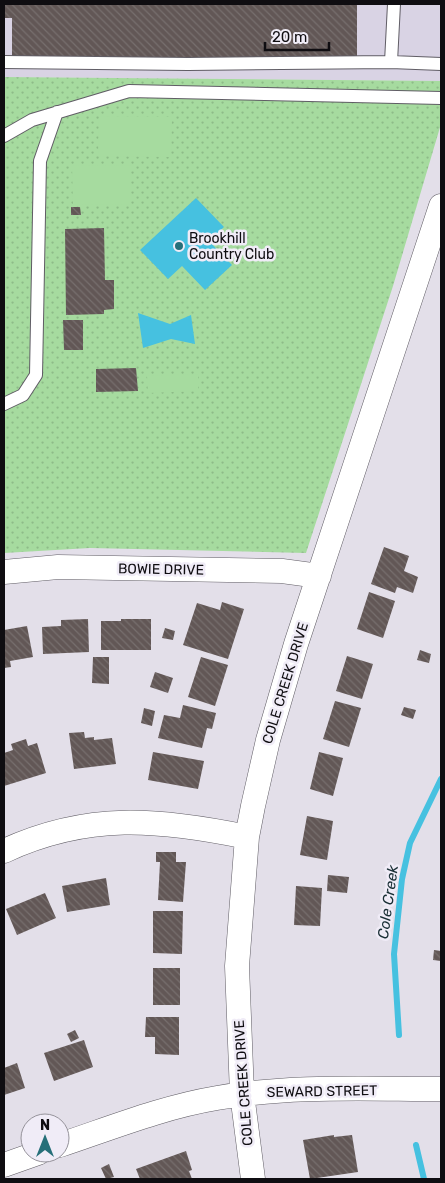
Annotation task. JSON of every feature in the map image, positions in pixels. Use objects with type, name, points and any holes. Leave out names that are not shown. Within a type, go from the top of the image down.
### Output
[{"type":"street","name":"COLE CREEK DRIVE","points":[[253,1179],[242,1094],[237,966],[247,838],[268,740],[319,576],[431,274],[441,206]]},
{"type":"street","name":"BOWIE DRIVE","points":[[4,572],[58,567],[282,571],[319,576]]},
{"type":"street","points":[[4,851],[52,832],[74,827],[136,821],[165,823],[247,838]]},
{"type":"street","name":"SEWARD STREET","points":[[70,1142],[146,1116],[216,1098],[242,1094],[311,1090],[441,1089]]},
{"type":"street","points":[[4,1165],[20,1159]]},
{"type":"lane","points":[[391,62],[394,4]]},
{"type":"lane","points":[[4,62],[188,64],[391,62],[441,64]]},
{"type":"lane","points":[[4,136],[32,120],[129,91],[441,98]]},
{"type":"lane","points":[[4,404],[23,395],[36,375],[40,161],[57,112]]},
{"type":"shaded area","points":[[4,4],[441,4],[441,81],[4,77]]},
{"type":"green space","name":"Brookhill Country Club","points":[[4,77],[441,81],[441,124],[393,286],[306,553],[90,548],[4,553]]},
{"type":"green space","points":[[99,116],[172,117],[171,157],[98,156]]},
{"type":"green space","points":[[131,165],[131,204],[73,205],[72,166]]},
{"type":"green space","points":[[198,374],[198,391],[148,393],[147,376]]},
{"type":"water","name":"Brookhill Country Club","points":[[196,198],[224,227],[209,241],[232,265],[205,290],[182,266],[168,279],[140,250]]},
{"type":"water","points":[[138,313],[170,324],[191,315],[195,344],[171,339],[143,348]]},
{"type":"building","points":[[4,4],[357,4],[357,57],[12,57],[12,18],[4,18]]},
{"type":"building","points":[[71,207],[80,207],[81,215],[71,215]]},
{"type":"building","points":[[104,228],[105,280],[114,280],[114,309],[104,310],[104,314],[66,315],[65,229]]},
{"type":"building","points":[[63,320],[83,320],[83,350],[64,350]]},
{"type":"building","points":[[136,368],[138,391],[96,392],[96,369]]},
{"type":"building","points":[[384,547],[409,556],[404,571],[418,577],[413,593],[397,587],[395,593],[371,584]]},
{"type":"building","points":[[369,592],[395,601],[383,638],[357,629]]},
{"type":"building","points":[[222,602],[244,609],[228,659],[183,645],[197,603],[220,610]]},
{"type":"building","points":[[88,619],[89,652],[43,654],[42,627],[61,626],[61,620]]},
{"type":"building","points":[[121,619],[151,619],[151,650],[101,650],[101,621],[121,621]]},
{"type":"building","points":[[27,626],[33,657],[10,661],[11,667],[4,668],[4,630]]},
{"type":"building","points":[[165,628],[175,631],[173,640],[162,638]]},
{"type":"building","points":[[420,650],[431,654],[429,663],[417,660]]},
{"type":"building","points":[[347,656],[373,664],[362,699],[336,691]]},
{"type":"building","points":[[93,657],[109,657],[109,684],[92,683]]},
{"type":"building","points":[[201,657],[228,665],[215,706],[188,697]]},
{"type":"building","points":[[155,672],[173,678],[168,693],[150,687]]},
{"type":"building","points":[[335,701],[361,708],[349,747],[323,739]]},
{"type":"building","points":[[183,705],[216,713],[212,729],[207,728],[202,748],[158,738],[164,715],[180,718]]},
{"type":"building","points":[[404,707],[416,710],[413,719],[401,715]]},
{"type":"building","points":[[144,708],[155,711],[152,726],[141,723]]},
{"type":"building","points":[[84,732],[85,738],[94,737],[94,740],[112,738],[116,764],[74,769],[69,733]]},
{"type":"building","points":[[26,739],[28,746],[37,743],[46,773],[4,786],[4,753],[13,750],[11,744]]},
{"type":"building","points":[[153,752],[204,761],[198,789],[148,780]]},
{"type":"building","points":[[319,752],[343,758],[333,796],[310,789]]},
{"type":"building","points":[[307,816],[333,821],[327,860],[300,855]]},
{"type":"building","points":[[156,852],[176,852],[176,862],[186,862],[183,902],[158,900],[160,862],[156,862]]},
{"type":"building","points":[[328,875],[349,877],[347,893],[327,891]]},
{"type":"building","points":[[106,878],[110,905],[67,912],[62,886]]},
{"type":"building","points":[[296,886],[322,888],[320,926],[294,925]]},
{"type":"building","points":[[45,893],[56,918],[17,935],[6,909]]},
{"type":"building","points":[[153,911],[183,911],[182,954],[153,953]]},
{"type":"building","points":[[434,950],[441,951],[441,961],[433,960]]},
{"type":"building","points":[[153,968],[180,968],[180,1005],[153,1005]]},
{"type":"building","points":[[146,1017],[179,1017],[179,1055],[155,1054],[155,1037],[145,1037]]},
{"type":"building","points":[[75,1030],[79,1038],[71,1042],[67,1034]]},
{"type":"building","points":[[84,1040],[93,1067],[54,1081],[44,1053]]},
{"type":"building","points":[[17,1063],[25,1088],[4,1095],[4,1068]]},
{"type":"building","points":[[334,1135],[334,1137],[352,1135],[358,1172],[310,1179],[303,1140]]},
{"type":"building","points":[[186,1151],[192,1170],[189,1171],[192,1179],[140,1179],[136,1169]]},
{"type":"building","points":[[109,1164],[114,1177],[106,1179],[101,1168]]},
{"type":"waterway","name":"Cole Creek","points":[[399,1035],[394,954],[402,879],[410,843],[441,779]]},
{"type":"waterway","name":"Cole Creek","points":[[416,1145],[424,1179]]},
{"type":"place","name":"Brookhill Country Club","points":[[179,246]]}]
